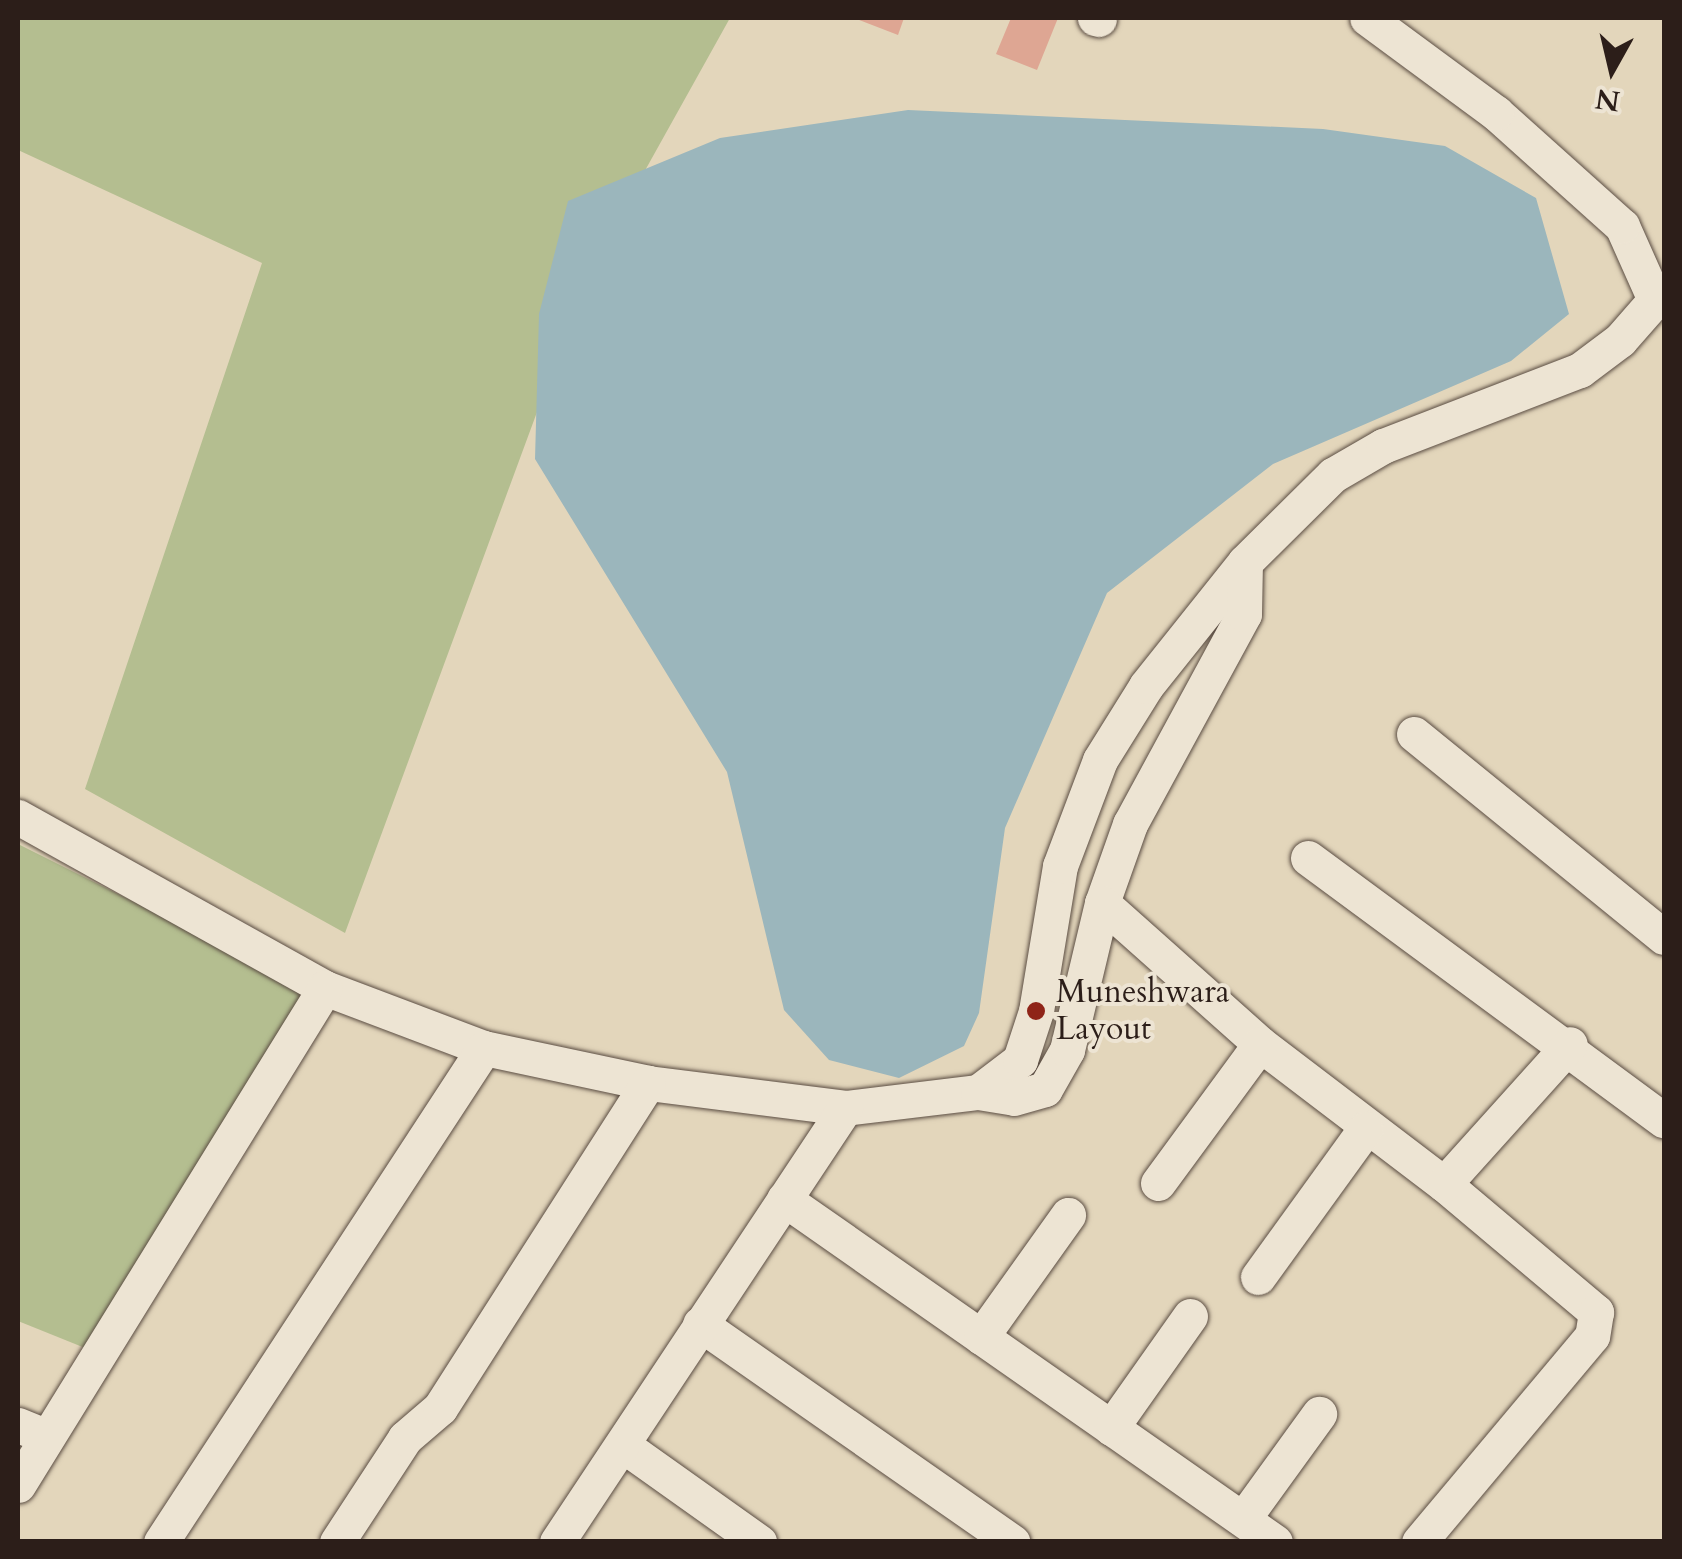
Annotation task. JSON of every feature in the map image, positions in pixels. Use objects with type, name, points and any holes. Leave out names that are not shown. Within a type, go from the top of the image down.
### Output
[{"type":"street","points":[[978,1092],[1020,1060],[1036,1011],[1060,866],[1100,760],[1146,686],[1245,562],[1333,475],[1383,446],[1580,370],[1620,340],[1660,302],[1622,226],[1496,113],[1367,18]]},
{"type":"street","points":[[18,817],[326,988],[484,1048],[648,1083],[845,1108],[978,1092],[1014,1098],[1045,1089],[1067,1050],[1102,903],[1130,824],[1244,614],[1245,562]]},
{"type":"street","points":[[1414,734],[1664,936]]},
{"type":"street","points":[[1308,858],[1570,1044],[1664,1120]]},
{"type":"street","points":[[1102,903],[1260,1044],[1365,1129],[1444,1184],[1596,1312],[1598,1325],[1420,1542]]},
{"type":"street","points":[[18,1484],[32,1431],[326,988]]},
{"type":"street","points":[[1158,1182],[1260,1044]]},
{"type":"street","points":[[1444,1184],[1570,1044]]},
{"type":"street","points":[[161,1542],[484,1048]]},
{"type":"street","points":[[337,1542],[405,1438],[440,1408],[648,1083]]},
{"type":"street","points":[[557,1542],[845,1108]]},
{"type":"street","points":[[1258,1277],[1365,1129]]},
{"type":"street","points":[[784,1199],[1275,1542]]},
{"type":"street","points":[[981,1337],[1068,1215]]},
{"type":"street","points":[[1112,1428],[1190,1316]]},
{"type":"street","points":[[700,1324],[1013,1542]]},
{"type":"street","points":[[1243,1519],[1319,1414]]},
{"type":"street","points":[[624,1446],[760,1542]]},
{"type":"green space","points":[[18,18],[730,18],[589,271],[345,933],[85,789],[262,263],[18,150]]},
{"type":"green space","points":[[18,844],[314,992],[90,1350],[18,1321]]},
{"type":"water","points":[[908,110],[1323,129],[1445,146],[1536,198],[1569,314],[1511,361],[1273,464],[1107,593],[1005,828],[979,1013],[964,1046],[899,1078],[829,1060],[784,1010],[727,772],[535,459],[539,314],[568,201],[720,138]]},
{"type":"building","points":[[854,18],[904,18],[898,35]]},
{"type":"building","points":[[1011,18],[1058,18],[1037,70],[996,54]]},
{"type":"place","name":"Muneshwara Layout","points":[[1036,1011]]}]
